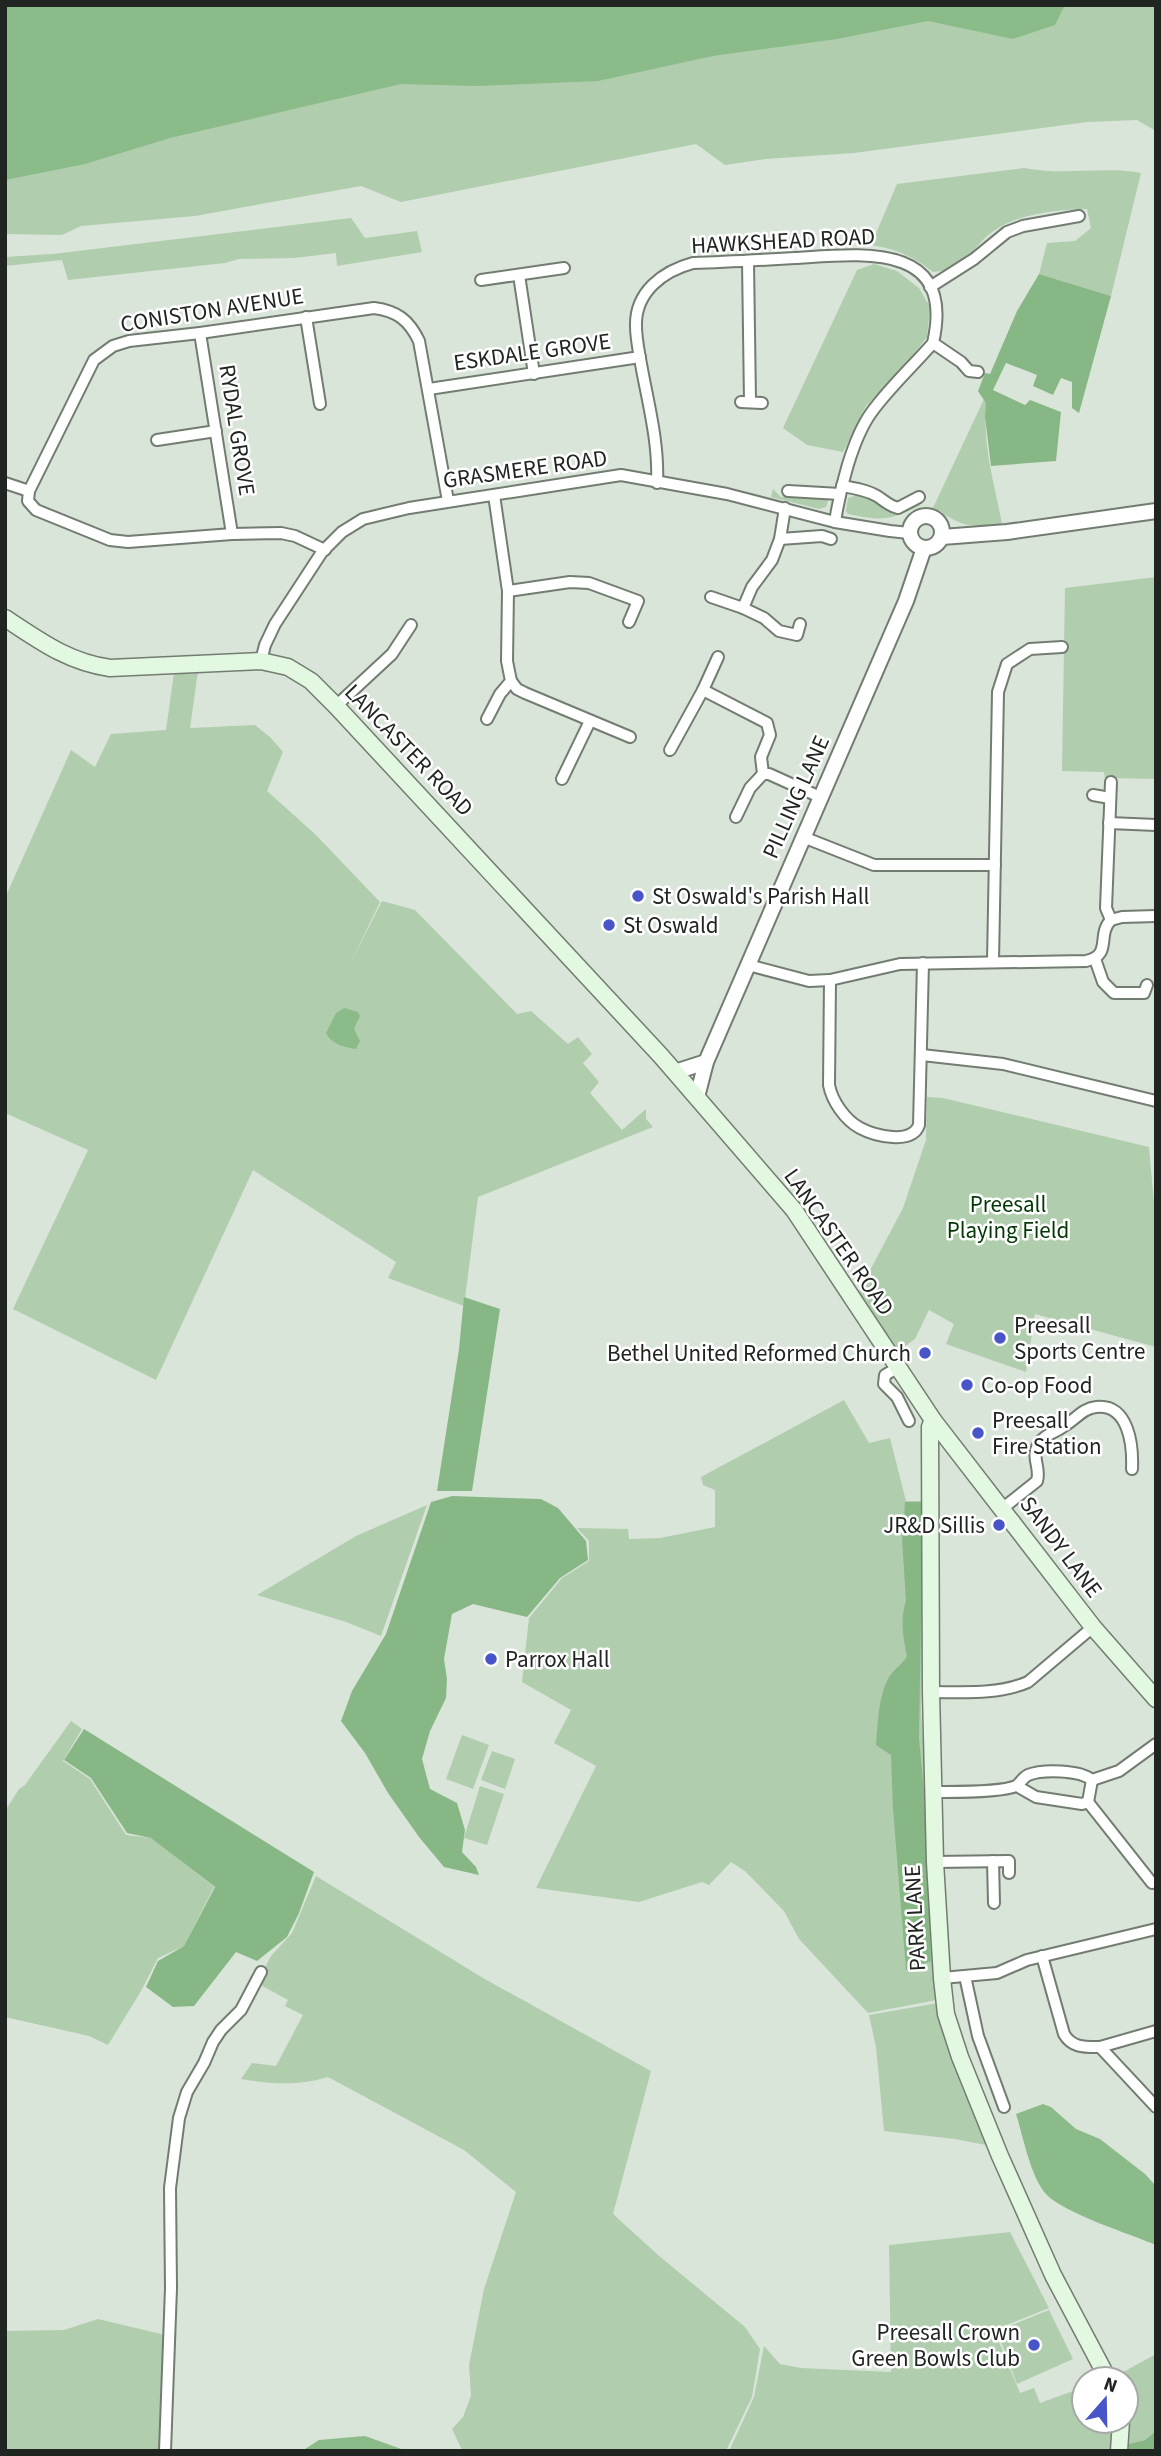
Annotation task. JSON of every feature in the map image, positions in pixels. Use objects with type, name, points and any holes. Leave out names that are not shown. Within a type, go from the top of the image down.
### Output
[{"type":"main road","name":"LANCASTER ROAD","points":[[5,618],[54,650],[88,665],[110,668],[261,661],[288,667],[311,681],[433,808],[675,1072],[807,1227],[933,1420]]},
{"type":"main road","name":"SANDY LANE","points":[[933,1420],[1093,1627],[1156,1699]]},
{"type":"main road","name":"PARK LANE","points":[[933,1420],[930,1427],[930,1460],[934,1862],[942,1978],[950,2027],[979,2108],[1053,2275],[1101,2365]]},
{"type":"main road","points":[[930,1460],[936,1460],[956,1447]]},
{"type":"street","points":[[835,522],[841,490],[869,416],[933,344],[938,316],[936,299],[930,287],[974,259],[1007,232],[1023,226],[1067,224],[1079,216]]},
{"type":"street","name":"HAWKSHEAD ROAD","points":[[657,483],[658,459],[635,325],[641,302],[657,280],[678,267],[693,263],[874,255],[895,258],[915,269],[930,287]]},
{"type":"street","points":[[748,261],[751,402]]},
{"type":"street","points":[[481,280],[564,268]]},
{"type":"street","points":[[519,275],[534,374]]},
{"type":"street","name":"CONISTON AVENUE","points":[[29,491],[94,360],[114,346],[129,341],[374,308],[389,310],[403,317],[419,341],[449,501]]},
{"type":"street","points":[[306,317],[319,404]]},
{"type":"street","name":"RYDAL GROVE","points":[[200,333],[232,534]]},
{"type":"street","points":[[933,344],[961,362],[970,374]]},
{"type":"street","name":"ESKDALE GROVE","points":[[429,389],[640,358]]},
{"type":"street","points":[[157,440],[216,430]]},
{"type":"street","name":"GRASMERE ROAD","points":[[261,661],[275,624],[324,550],[342,532],[363,519],[449,501],[621,475],[727,494],[835,522],[909,533]]},
{"type":"street","points":[[5,483],[29,491],[27,501],[36,510],[110,540],[128,542],[281,533],[295,536],[324,550]]},
{"type":"street","points":[[788,491],[866,491],[898,508],[913,497]]},
{"type":"street","points":[[494,495],[508,591],[507,661],[511,681],[525,693],[630,737]]},
{"type":"street","points":[[743,608],[752,587],[772,560],[780,539],[785,509]]},
{"type":"street","points":[[942,537],[1007,532],[1156,511]]},
{"type":"street","points":[[928,516],[940,525],[942,537],[937,544],[924,548],[914,544],[909,533],[914,521],[928,516]]},
{"type":"street","points":[[780,539],[822,536],[831,540]]},
{"type":"street","name":"PILLING LANE","points":[[694,1094],[906,601],[924,548]]},
{"type":"street","points":[[508,591],[570,582],[590,583],[640,597],[629,622]]},
{"type":"street","points":[[711,597],[764,618],[779,631],[797,640],[800,624]]},
{"type":"street","points":[[336,706],[392,654],[411,625]]},
{"type":"street","points":[[993,962],[998,692],[1007,664],[1030,649],[1062,647]]},
{"type":"street","points":[[670,750],[703,690],[718,656]]},
{"type":"street","points":[[486,719],[511,681]]},
{"type":"street","points":[[703,690],[766,723],[770,735],[761,757],[763,774]]},
{"type":"street","points":[[562,779],[590,721]]},
{"type":"street","points":[[736,817],[750,788],[763,774],[769,774],[820,797]]},
{"type":"street","points":[[1111,782],[1106,908],[1111,920]]},
{"type":"street","points":[[1093,795],[1110,799]]},
{"type":"street","points":[[1109,823],[1156,825]]},
{"type":"street","points":[[803,837],[874,865],[995,865]]},
{"type":"street","points":[[748,965],[809,981],[830,980],[900,964],[1095,960],[1101,954],[1105,929],[1111,920],[1156,916]]},
{"type":"street","points":[[1095,960],[1102,982],[1114,993],[1144,993],[1147,985]]},
{"type":"street","points":[[830,980],[828,1084],[833,1100],[853,1123],[868,1131],[908,1137],[914,1135],[919,1125],[923,963]]},
{"type":"street","points":[[922,1055],[1003,1064],[1156,1101]]},
{"type":"street","points":[[675,1072],[706,1062]]},
{"type":"street","points":[[897,1368],[885,1375],[884,1384],[897,1397],[909,1421]]},
{"type":"street","points":[[1003,1508],[1037,1481],[1039,1473],[1034,1458],[1042,1440],[1079,1414],[1096,1407],[1113,1410],[1126,1425],[1132,1446],[1132,1469]]},
{"type":"street","points":[[931,1692],[1016,1688],[1028,1682],[1093,1627]]},
{"type":"street","points":[[933,1792],[985,1791],[1017,1786],[1029,1774],[1041,1773],[1078,1773],[1092,1780],[1119,1771],[1156,1744]]},
{"type":"street","points":[[1092,1780],[1088,1801],[1152,1882]]},
{"type":"street","points":[[1017,1786],[1048,1801],[1082,1804],[1088,1801]]},
{"type":"street","points":[[993,1861],[994,1903]]},
{"type":"street","points":[[934,1862],[1009,1861],[1009,1873]]},
{"type":"street","points":[[942,1978],[997,1973],[1016,1963],[1156,1929]]},
{"type":"street","points":[[1042,1956],[1068,2041],[1075,2045],[1100,2047],[1156,2031]]},
{"type":"street","points":[[165,2451],[171,2288],[170,2188],[179,2118],[187,2092],[213,2042],[241,2010],[261,1972]]},
{"type":"street","name":"PARK LANE","points":[[965,1976],[978,2036],[1004,2106]]},
{"type":"street","points":[[1100,2047],[1156,2107]]},
{"type":"green space","points":[[5,5],[1156,5],[1156,131],[1137,120],[1087,122],[854,153],[766,159],[725,165],[696,144],[401,202],[361,186],[195,216],[81,226],[62,235],[5,234]]},
{"type":"green space","points":[[1024,168],[1141,173],[1111,296],[1039,274],[1047,243],[1075,241],[1091,228],[1087,209],[1040,214],[1005,224],[989,234],[962,262],[947,270],[933,272],[904,254],[871,245],[897,184]]},
{"type":"green space","points":[[351,218],[365,238],[417,231],[422,252],[337,266],[336,253],[294,258],[239,259],[225,263],[68,280],[62,260],[5,266],[5,257],[53,254]]},
{"type":"green space","points":[[874,264],[897,271],[919,288],[930,307],[927,337],[901,370],[866,406],[843,452],[807,445],[783,428],[857,270]]},
{"type":"green space","points":[[984,399],[987,403],[987,448],[1002,524],[972,525],[959,522],[933,508]]},
{"type":"green space","points":[[773,489],[781,497],[827,498],[828,501],[826,507],[819,509],[771,497]]},
{"type":"green space","points":[[855,493],[888,509],[902,508],[914,503],[921,505],[886,518],[848,514],[848,498],[855,496]]},
{"type":"green space","points":[[1156,577],[1156,779],[1105,778],[1104,772],[1062,771],[1065,588]]},
{"type":"green space","points":[[198,671],[190,728],[255,725],[271,738],[283,752],[267,791],[315,834],[380,902],[349,966],[382,901],[415,910],[517,1014],[531,1011],[568,1044],[578,1037],[592,1054],[583,1063],[599,1082],[590,1093],[622,1130],[646,1109],[646,1119],[653,1127],[478,1197],[464,1306],[388,1278],[396,1262],[253,1170],[156,1380],[13,1309],[88,1150],[5,1113],[5,898],[71,750],[95,767],[111,734],[166,730],[174,673]]},
{"type":"green space","name":"Preesall Playing Field","points":[[927,1097],[943,1098],[1149,1147],[1156,1225],[1156,1347],[1035,1314],[1026,1372],[946,1344],[954,1324],[929,1310],[915,1339],[897,1352],[858,1293],[903,1208],[926,1140]]},
{"type":"green space","points":[[844,1400],[869,1443],[890,1438],[906,1501],[924,1501],[921,1708],[937,2000],[868,2013],[799,1939],[784,1911],[745,1871],[731,1862],[709,1885],[702,1882],[639,1902],[536,1888],[596,1766],[554,1743],[571,1710],[522,1682],[529,1618],[562,1578],[589,1561],[589,1541],[577,1528],[628,1529],[629,1539],[660,1538],[715,1527],[715,1490],[703,1485],[701,1477]]},
{"type":"green space","points":[[427,1505],[381,1636],[346,1622],[257,1595],[356,1536]]},
{"type":"green space","points":[[71,1721],[82,1729],[63,1761],[90,1779],[126,1835],[152,1838],[214,1887],[184,1946],[158,1958],[108,2045],[89,2036],[5,2017],[5,1811]]},
{"type":"green space","points":[[462,1735],[489,1745],[473,1789],[446,1779]]},
{"type":"green space","points":[[492,1751],[515,1759],[505,1789],[481,1780]]},
{"type":"green space","points":[[480,1786],[504,1794],[487,1845],[464,1838]]},
{"type":"green space","points":[[316,1876],[483,1978],[651,2071],[613,2214],[745,2327],[760,2349],[752,2397],[726,2451],[465,2451],[461,2448],[452,2429],[463,2417],[471,2396],[469,2365],[484,2289],[516,2192],[464,2150],[328,2077],[285,2083],[241,2079],[252,2063],[276,2066],[303,2015],[285,2006],[288,2000],[257,1983],[271,1956],[292,1933]]},
{"type":"green space","points":[[938,2003],[962,2081],[986,2145],[884,2131],[876,2047],[869,2015]]},
{"type":"green space","points":[[1010,2232],[1049,2308],[994,2330],[1020,2393],[1034,2388],[1040,2403],[1070,2392],[1070,2435],[1112,2435],[1113,2451],[729,2451],[754,2397],[764,2346],[780,2364],[801,2368],[891,2372],[889,2245]]},
{"type":"green space","name":"Preesall Crown Green Bowls Club","points":[[1049,2310],[1073,2359],[1017,2384],[997,2331]]},
{"type":"green space","points":[[98,2319],[165,2335],[160,2418],[161,2451],[5,2451],[5,2331],[64,2330]]},
{"type":"green space","points":[[1156,2354],[1156,2431],[1145,2440],[1124,2445],[1124,2435],[1140,2435],[1140,2365],[1136,2365]]},
{"type":"shaded area","points":[[5,5],[1065,5],[1055,25],[1013,39],[928,21],[837,39],[713,56],[598,81],[478,86],[401,84],[170,138],[85,164],[5,180]]},
{"type":"shaded area","points":[[1039,274],[1111,296],[1079,413],[1072,408],[1072,382],[1061,378],[1053,395],[1033,386],[1037,375],[1006,363],[993,390],[1025,405],[1030,400],[1061,412],[1056,461],[991,466],[985,417],[986,403],[978,391],[985,373],[990,374],[1017,311]]},
{"type":"shaded area","points":[[344,1008],[358,1012],[360,1016],[354,1029],[360,1041],[356,1049],[335,1042],[326,1033],[336,1013]]},
{"type":"shaded area","points":[[464,1297],[500,1309],[472,1491],[437,1491],[459,1349]]},
{"type":"shaded area","points":[[452,1496],[541,1499],[558,1508],[586,1541],[588,1560],[560,1578],[527,1617],[473,1604],[452,1614],[444,1659],[446,1698],[430,1731],[422,1759],[430,1789],[457,1803],[465,1830],[462,1852],[476,1867],[479,1875],[444,1867],[419,1837],[341,1721],[352,1691],[386,1634],[431,1502]]},
{"type":"shaded area","points":[[905,1502],[923,1502],[919,1738],[924,1791],[931,1961],[906,1970],[891,1755],[876,1745],[879,1710],[885,1685],[907,1656],[903,1635],[906,1601],[902,1538]]},
{"type":"shaded area","points":[[84,1729],[314,1872],[287,1937],[257,1961],[236,1952],[194,2006],[173,2007],[146,1987],[158,1961],[184,1946],[215,1887],[151,1838],[127,1833],[91,1778],[64,1760]]},
{"type":"shaded area","points":[[1043,2104],[1051,2107],[1076,2129],[1100,2139],[1145,2174],[1156,2186],[1156,2245],[1082,2216],[1055,2202],[1041,2188],[1032,2168],[1016,2114]]},
{"type":"shaded area","points":[[1156,2431],[1156,2451],[1124,2451],[1124,2445],[1145,2440]]},
{"type":"shaded area","points":[[365,2436],[407,2451],[302,2451],[319,2440]]},
{"type":"place","name":"St Oswald's Parish Hall","points":[[638,896]]},
{"type":"place","name":"St Oswald","points":[[609,925]]},
{"type":"place","name":"Preesall Sports Centre","points":[[1000,1338]]},
{"type":"place","name":"Bethel United Reformed Church","points":[[925,1353]]},
{"type":"place","name":"Co-op Food","points":[[967,1385]]},
{"type":"place","name":"Preesall Fire Station","points":[[978,1433]]},
{"type":"place","name":"JR&D Sillis","points":[[999,1525]]},
{"type":"place","name":"Parrox Hall","points":[[491,1659]]},
{"type":"place","name":"Preesall Crown Green Bowls Club","points":[[1034,2345]]}]
